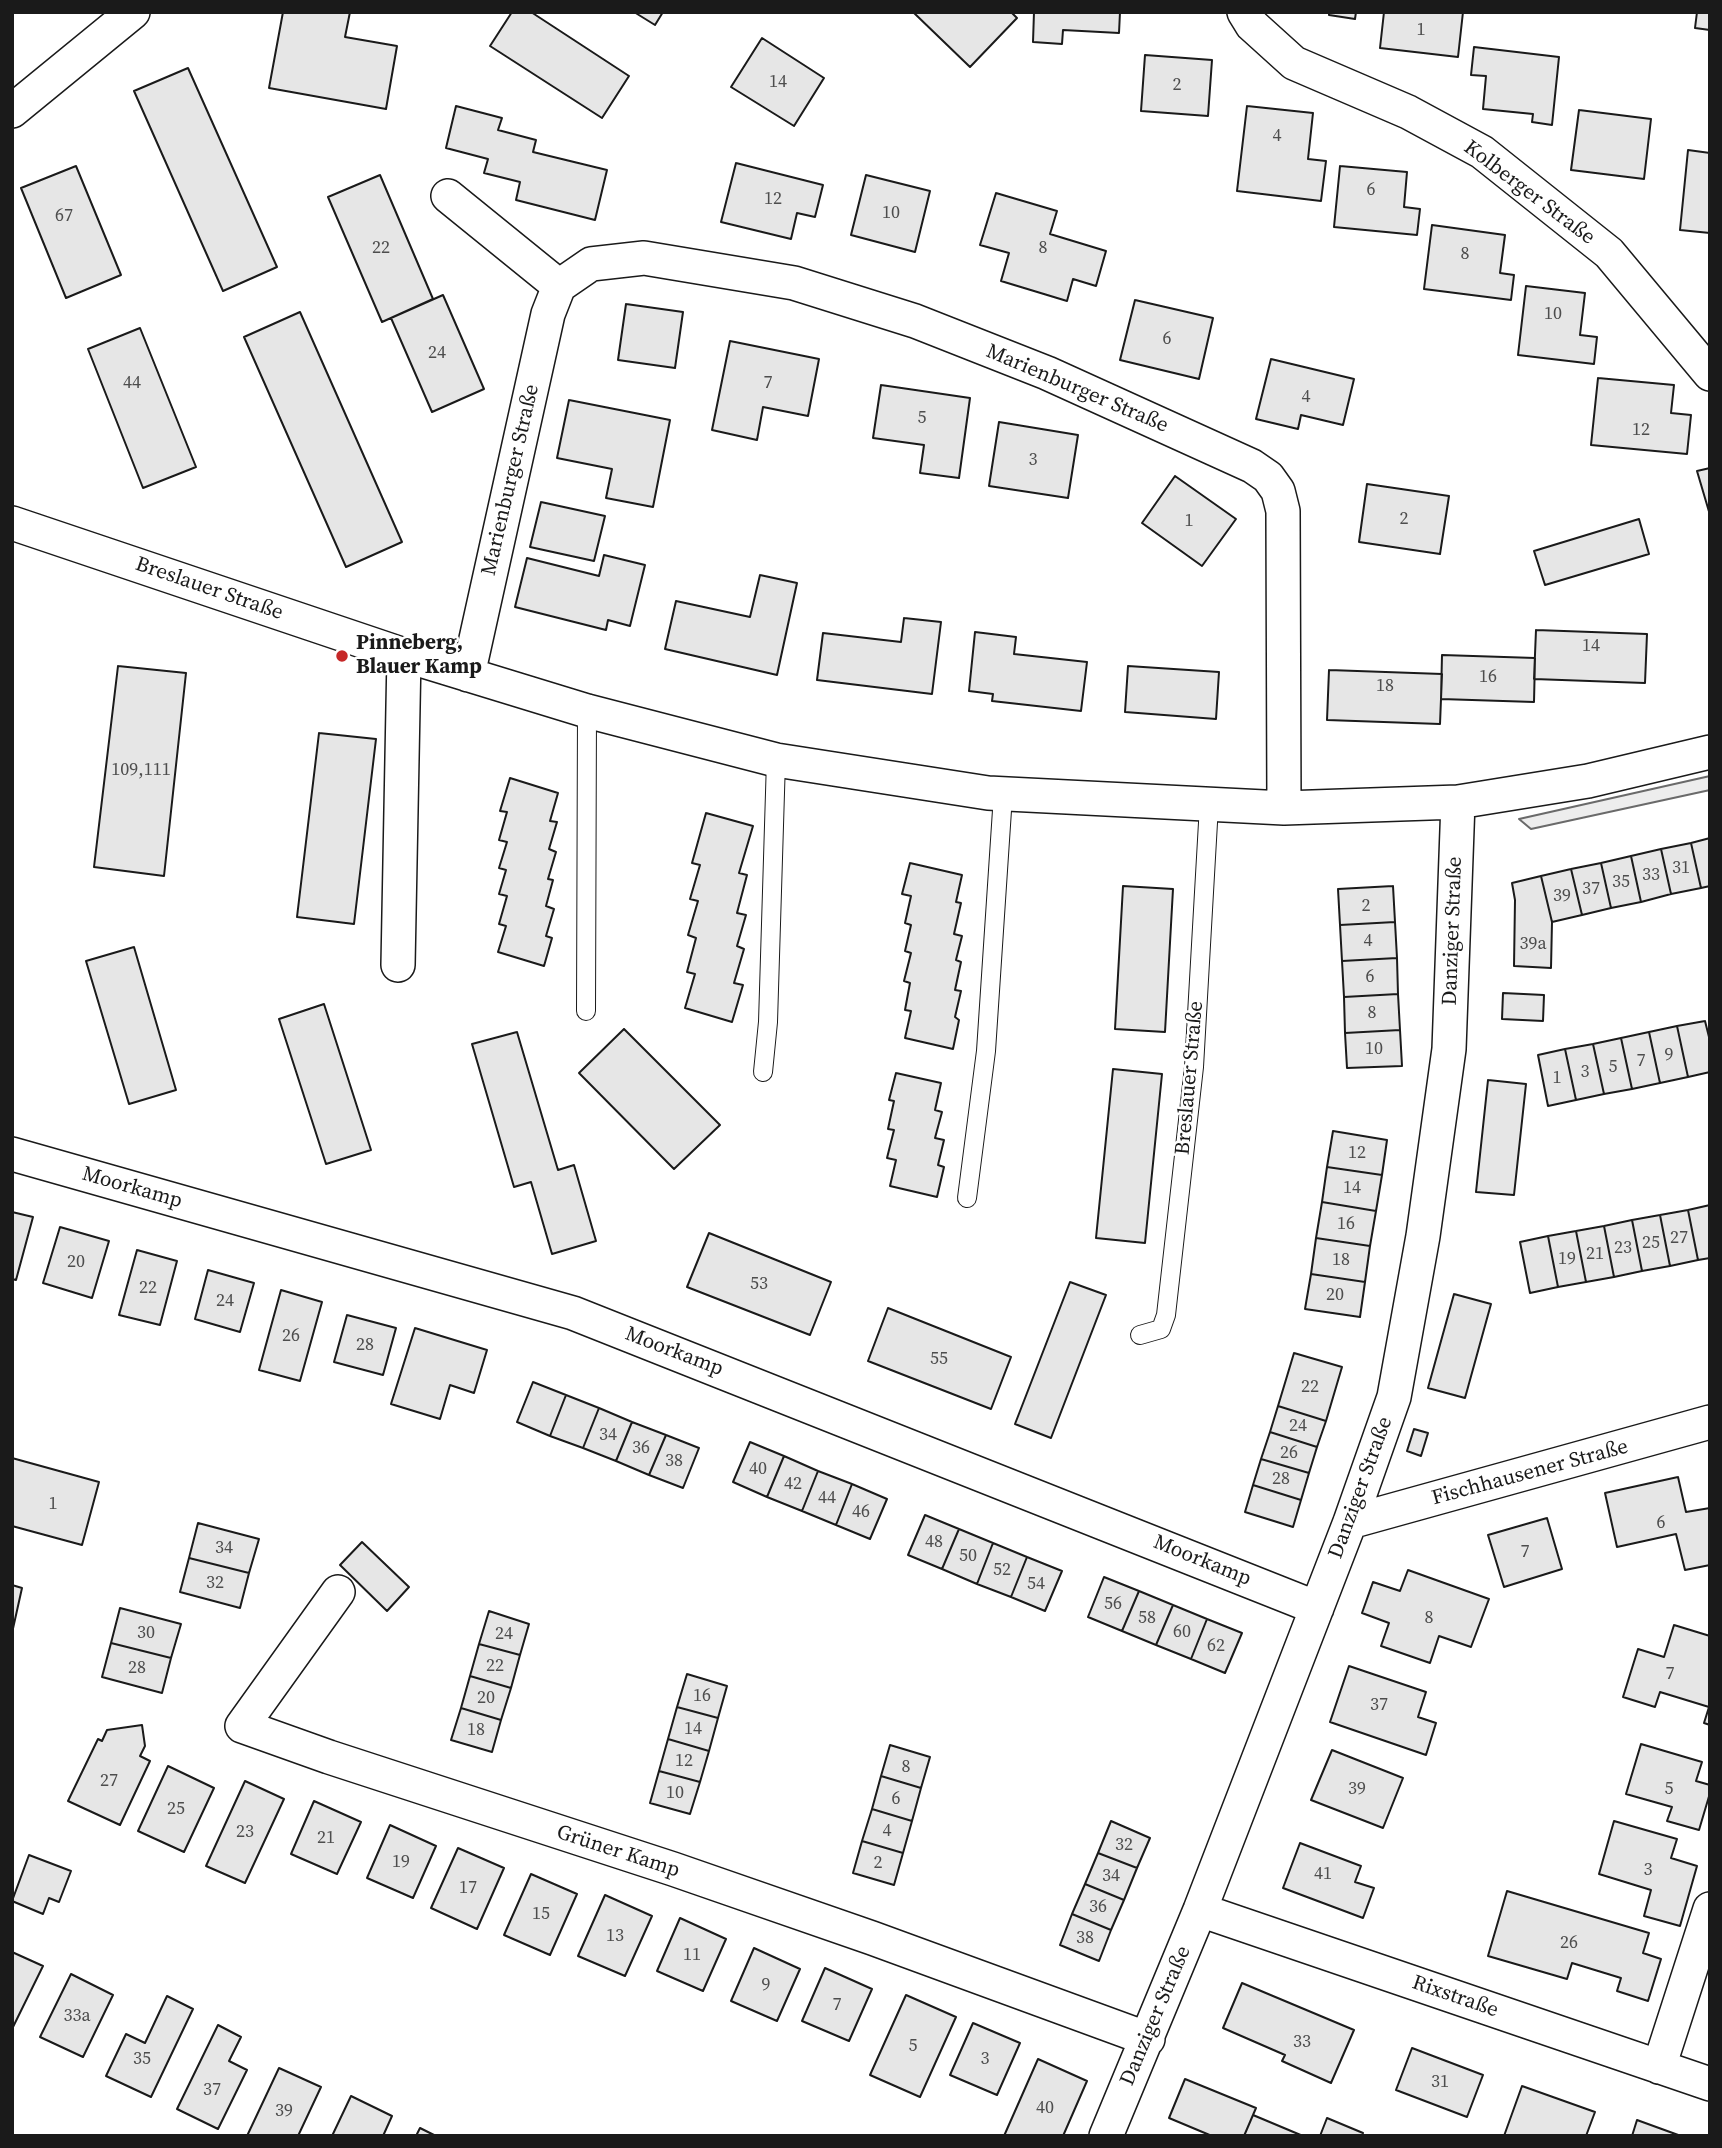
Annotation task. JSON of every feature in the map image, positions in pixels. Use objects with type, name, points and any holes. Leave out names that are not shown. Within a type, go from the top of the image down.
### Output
[{"type":"street","points":[[12,111],[133,12]]},
{"type":"street","name":"Kolberger Straße","points":[[1244,12],[1252,25],[1294,63],[1408,112],[1482,152],[1609,253],[1710,374]]},
{"type":"street","points":[[448,196],[559,286]]},
{"type":"street","name":"Marienburger Straße","points":[[468,675],[548,314],[559,286],[591,264],[644,258],[794,283],[915,321],[1047,373],[1252,466],[1268,477],[1278,491],[1283,511],[1284,808]]},
{"type":"street","name":"Breslauer Straße","points":[[12,523],[404,655],[587,711],[776,760],[1003,795],[1284,808],[1458,802],[1588,780],[1710,752]]},
{"type":"street","points":[[398,965],[404,655]]},
{"type":"street","name":"Danziger Straße","points":[[1106,2136],[1200,1910],[1350,1522],[1394,1397],[1431,1182],[1449,1049],[1458,802]]},
{"type":"street","name":"Moorkamp","points":[[12,1154],[573,1313],[1317,1608]]},
{"type":"street","name":"Fischhausener Straße","points":[[1350,1522],[1710,1422]]},
{"type":"street","name":"Grüner Kamp","points":[[338,1592],[242,1726],[329,1758],[859,1933],[1148,2039]]},
{"type":"street","points":[[1660,2067],[1710,1909]]},
{"type":"street","name":"Rixstraße","points":[[1200,1910],[1710,2084]]},
{"type":"lane","points":[[586,1011],[587,711]]},
{"type":"lane","points":[[763,1072],[768,1022],[776,760]]},
{"type":"lane","points":[[967,1198],[986,1051],[1003,795]]},
{"type":"lane","name":"Breslauer Straße","points":[[1140,1335],[1161,1329],[1166,1315],[1194,1067],[1209,805]]},
{"type":"shaded area","points":[[1710,776],[1710,790],[1531,829],[1519,819]]},
{"type":"building","points":[[283,12],[350,12],[345,37],[397,46],[386,109],[269,88]]},
{"type":"building","points":[[512,12],[531,12],[629,76],[602,118],[490,46]]},
{"type":"building","points":[[634,12],[663,12],[655,25]]},
{"type":"building","points":[[913,12],[1011,12],[1017,18],[970,67]]},
{"type":"building","points":[[1034,12],[1120,12],[1119,33],[1063,30],[1062,44],[1033,42]]},
{"type":"building","points":[[1329,12],[1356,12],[1355,19],[1329,15]]},
{"type":"building","points":[[1384,12],[1463,12],[1458,57],[1380,48]]},
{"type":"building","points":[[1697,12],[1710,12],[1710,30],[1695,28]]},
{"type":"building","points":[[762,38],[824,78],[794,126],[731,87]]},
{"type":"building","points":[[1474,47],[1559,57],[1552,125],[1532,122],[1533,114],[1483,109],[1486,76],[1471,75]]},
{"type":"building","points":[[1145,55],[1212,60],[1208,116],[1141,111]]},
{"type":"building","points":[[188,68],[277,267],[223,291],[134,91]]},
{"type":"building","points":[[456,106],[502,118],[498,130],[536,140],[533,152],[607,170],[595,220],[516,200],[520,182],[484,173],[488,159],[446,148]]},
{"type":"building","points":[[1247,106],[1313,113],[1308,159],[1326,161],[1321,201],[1237,191]]},
{"type":"building","points":[[1579,110],[1651,119],[1644,179],[1571,170]]},
{"type":"building","points":[[1688,150],[1710,153],[1710,233],[1680,230]]},
{"type":"building","points":[[736,163],[823,185],[815,217],[797,213],[791,239],[721,222]]},
{"type":"building","points":[[76,166],[121,275],[66,298],[21,188]]},
{"type":"building","points":[[1340,166],[1407,172],[1404,207],[1420,209],[1417,235],[1334,227]]},
{"type":"building","points":[[380,175],[433,299],[382,322],[328,197]]},
{"type":"building","points":[[866,175],[930,191],[915,252],[851,235]]},
{"type":"building","points":[[996,193],[1057,211],[1050,234],[1106,251],[1096,286],[1073,279],[1067,301],[1001,281],[1009,253],[980,245]]},
{"type":"building","points":[[1432,225],[1505,235],[1500,273],[1514,275],[1511,300],[1424,289]]},
{"type":"building","points":[[1526,286],[1585,293],[1580,335],[1597,337],[1594,364],[1518,355]]},
{"type":"building","points":[[443,295],[484,389],[432,412],[391,318]]},
{"type":"building","points":[[1135,300],[1213,318],[1199,379],[1120,360]]},
{"type":"building","points":[[626,304],[683,312],[675,368],[618,360]]},
{"type":"building","points":[[300,312],[402,542],[346,567],[244,337]]},
{"type":"building","points":[[140,328],[196,467],[143,488],[88,349]]},
{"type":"building","points":[[730,341],[819,359],[808,416],[763,407],[757,440],[712,430]]},
{"type":"building","points":[[1271,359],[1354,379],[1343,425],[1301,415],[1298,429],[1256,419]]},
{"type":"building","points":[[1598,378],[1674,385],[1671,413],[1691,415],[1687,454],[1591,445]]},
{"type":"building","points":[[881,385],[970,398],[959,478],[920,473],[924,445],[873,438]]},
{"type":"building","points":[[569,400],[670,420],[653,507],[606,498],[612,469],[557,458]]},
{"type":"building","points":[[999,422],[1078,435],[1068,498],[989,486]]},
{"type":"building","points":[[1710,468],[1710,515],[1697,471]]},
{"type":"building","points":[[1175,476],[1236,519],[1202,566],[1142,523]]},
{"type":"building","points":[[1367,484],[1449,496],[1440,554],[1359,542]]},
{"type":"building","points":[[541,502],[605,516],[594,561],[530,547]]},
{"type":"building","points":[[1639,519],[1649,554],[1545,585],[1534,551]]},
{"type":"building","points":[[604,555],[645,565],[630,626],[608,620],[606,630],[515,607],[527,558],[599,576]]},
{"type":"building","points":[[760,575],[797,583],[777,675],[665,649],[676,601],[750,617]]},
{"type":"building","points":[[904,618],[941,622],[932,694],[817,680],[823,633],[901,642]]},
{"type":"building","points":[[1536,630],[1647,634],[1645,683],[1534,679]]},
{"type":"building","points":[[975,632],[1016,637],[1014,654],[1087,662],[1081,711],[992,701],[993,694],[969,691]]},
{"type":"building","points":[[1442,655],[1535,658],[1534,702],[1441,699]]},
{"type":"building","points":[[118,666],[186,673],[164,876],[94,867]]},
{"type":"building","points":[[1128,666],[1219,672],[1216,719],[1125,712]]},
{"type":"building","points":[[1329,670],[1442,674],[1440,724],[1327,720]]},
{"type":"building","points":[[319,733],[376,739],[354,924],[297,917]]},
{"type":"building","points":[[510,778],[558,793],[550,821],[557,822],[549,849],[556,852],[548,879],[553,880],[546,906],[554,909],[546,936],[552,938],[544,966],[498,952],[506,926],[499,924],[507,896],[499,894],[506,870],[499,868],[507,842],[499,840],[507,812],[500,811]]},
{"type":"building","points":[[706,813],[753,826],[739,873],[747,875],[737,913],[746,915],[737,946],[744,949],[734,983],[743,985],[732,1022],[685,1008],[695,974],[687,972],[696,938],[688,935],[698,901],[690,899],[700,865],[692,863]]},
{"type":"building","points":[[1710,838],[1710,886],[1701,888],[1691,843]]},
{"type":"building","points":[[1691,843],[1701,888],[1671,894],[1661,849]]},
{"type":"building","points":[[1661,849],[1671,894],[1641,902],[1631,856]]},
{"type":"building","points":[[1631,856],[1641,902],[1611,908],[1601,863]]},
{"type":"building","points":[[910,863],[962,875],[956,902],[961,903],[954,934],[962,936],[956,960],[961,962],[955,990],[961,991],[955,1017],[959,1020],[953,1049],[905,1038],[911,1011],[905,1010],[910,983],[904,981],[911,953],[905,951],[911,925],[905,923],[911,896],[902,894]]},
{"type":"building","points":[[1601,863],[1611,908],[1582,915],[1571,869]]},
{"type":"building","points":[[1571,869],[1582,915],[1552,922],[1541,876]]},
{"type":"building","points":[[1541,876],[1552,922],[1551,968],[1514,966],[1515,900],[1512,883]]},
{"type":"building","points":[[1123,886],[1173,889],[1165,1032],[1115,1029]]},
{"type":"building","points":[[1393,886],[1395,922],[1340,925],[1338,889]]},
{"type":"building","points":[[1395,922],[1397,958],[1342,961],[1340,925]]},
{"type":"building","points":[[134,947],[176,1090],[129,1104],[86,961]]},
{"type":"building","points":[[1397,958],[1398,994],[1344,997],[1342,961]]},
{"type":"building","points":[[1503,993],[1544,995],[1543,1021],[1502,1019]]},
{"type":"building","points":[[1398,994],[1400,1030],[1345,1033],[1344,997]]},
{"type":"building","points":[[324,1004],[371,1150],[326,1164],[279,1019]]},
{"type":"building","points":[[1705,1021],[1710,1041],[1710,1072],[1688,1077],[1677,1026]]},
{"type":"building","points":[[1677,1026],[1688,1077],[1660,1083],[1649,1032]]},
{"type":"building","points":[[624,1029],[720,1125],[674,1169],[579,1073]]},
{"type":"building","points":[[1400,1030],[1402,1066],[1347,1068],[1345,1033]]},
{"type":"building","points":[[517,1032],[558,1170],[574,1165],[596,1241],[552,1254],[531,1182],[514,1187],[472,1044]]},
{"type":"building","points":[[1649,1032],[1660,1083],[1632,1089],[1621,1038]]},
{"type":"building","points":[[1621,1038],[1632,1089],[1604,1094],[1593,1044]]},
{"type":"building","points":[[1593,1044],[1604,1094],[1576,1100],[1565,1049]]},
{"type":"building","points":[[1565,1049],[1576,1100],[1548,1106],[1538,1055]]},
{"type":"building","points":[[1113,1069],[1162,1074],[1145,1243],[1096,1238]]},
{"type":"building","points":[[896,1073],[941,1083],[935,1110],[942,1112],[935,1138],[944,1140],[938,1165],[944,1167],[937,1197],[890,1186],[896,1160],[887,1158],[894,1130],[888,1129],[894,1101],[889,1100]]},
{"type":"building","points":[[1488,1080],[1526,1084],[1514,1195],[1476,1192]]},
{"type":"building","points":[[1333,1131],[1387,1140],[1382,1175],[1327,1167]]},
{"type":"building","points":[[1327,1167],[1382,1175],[1376,1211],[1322,1202]]},
{"type":"building","points":[[1322,1202],[1376,1211],[1370,1246],[1316,1238]]},
{"type":"building","points":[[1710,1205],[1710,1258],[1698,1260],[1688,1210]]},
{"type":"building","points":[[1688,1210],[1698,1260],[1670,1266],[1660,1215]]},
{"type":"building","points":[[12,1212],[33,1217],[16,1280],[12,1279]]},
{"type":"building","points":[[1660,1215],[1670,1266],[1642,1271],[1632,1220]]},
{"type":"building","points":[[1632,1220],[1642,1271],[1614,1277],[1604,1226]]},
{"type":"building","points":[[1604,1226],[1614,1277],[1586,1282],[1576,1231]]},
{"type":"building","points":[[60,1227],[109,1241],[92,1298],[43,1283]]},
{"type":"building","points":[[1576,1231],[1586,1282],[1558,1287],[1548,1236]]},
{"type":"building","points":[[709,1233],[831,1282],[810,1335],[687,1287]]},
{"type":"building","points":[[1548,1236],[1558,1287],[1530,1293],[1520,1242]]},
{"type":"building","points":[[1316,1238],[1370,1246],[1365,1282],[1311,1274]]},
{"type":"building","points":[[137,1250],[177,1261],[160,1325],[119,1315]]},
{"type":"building","points":[[208,1270],[254,1283],[240,1332],[195,1319]]},
{"type":"building","points":[[1311,1274],[1365,1282],[1360,1317],[1305,1309]]},
{"type":"building","points":[[1070,1282],[1106,1295],[1051,1438],[1015,1424]]},
{"type":"building","points":[[281,1290],[322,1302],[300,1381],[259,1370]]},
{"type":"building","points":[[1454,1294],[1491,1304],[1465,1398],[1428,1388]]},
{"type":"building","points":[[888,1308],[1011,1357],[991,1409],[868,1361]]},
{"type":"building","points":[[347,1315],[396,1328],[383,1375],[334,1362]]},
{"type":"building","points":[[415,1328],[487,1350],[474,1393],[450,1385],[440,1419],[391,1404]]},
{"type":"building","points":[[1294,1353],[1342,1367],[1326,1421],[1278,1406]]},
{"type":"building","points":[[533,1382],[566,1395],[550,1436],[517,1422]]},
{"type":"building","points":[[566,1395],[599,1408],[583,1448],[550,1436]]},
{"type":"building","points":[[1278,1406],[1326,1421],[1317,1447],[1270,1432]]},
{"type":"building","points":[[599,1408],[632,1422],[616,1461],[583,1448]]},
{"type":"building","points":[[632,1422],[666,1435],[649,1475],[616,1461]]},
{"type":"building","points":[[1414,1429],[1428,1433],[1421,1456],[1407,1451]]},
{"type":"building","points":[[1270,1432],[1317,1447],[1309,1473],[1261,1459]]},
{"type":"building","points":[[666,1435],[699,1448],[683,1488],[649,1475]]},
{"type":"building","points":[[750,1442],[784,1456],[767,1497],[733,1482]]},
{"type":"building","points":[[784,1456],[818,1471],[802,1511],[767,1497]]},
{"type":"building","points":[[12,1458],[99,1482],[82,1545],[12,1526]]},
{"type":"building","points":[[1261,1459],[1309,1473],[1301,1500],[1253,1485]]},
{"type":"building","points":[[818,1471],[852,1484],[836,1525],[802,1511]]},
{"type":"building","points":[[1678,1477],[1686,1512],[1710,1508],[1710,1565],[1685,1570],[1676,1534],[1617,1547],[1605,1493]]},
{"type":"building","points":[[852,1484],[887,1499],[870,1539],[836,1525]]},
{"type":"building","points":[[1253,1485],[1301,1500],[1293,1527],[1245,1512]]},
{"type":"building","points":[[925,1515],[959,1529],[942,1569],[908,1555]]},
{"type":"building","points":[[1547,1518],[1562,1569],[1504,1587],[1488,1535]]},
{"type":"building","points":[[198,1523],[259,1539],[249,1573],[189,1558]]},
{"type":"building","points":[[959,1529],[993,1543],[977,1584],[942,1569]]},
{"type":"building","points":[[362,1542],[409,1587],[387,1611],[340,1565]]},
{"type":"building","points":[[993,1543],[1027,1557],[1011,1597],[977,1584]]},
{"type":"building","points":[[1027,1557],[1062,1571],[1045,1611],[1011,1597]]},
{"type":"building","points":[[189,1558],[249,1573],[240,1608],[180,1592]]},
{"type":"building","points":[[1408,1570],[1489,1599],[1471,1647],[1439,1636],[1430,1663],[1381,1646],[1389,1623],[1362,1613],[1373,1582],[1400,1591]]},
{"type":"building","points":[[1104,1577],[1139,1591],[1122,1631],[1088,1617]]},
{"type":"building","points":[[12,1585],[22,1588],[12,1633]]},
{"type":"building","points":[[1139,1591],[1173,1605],[1156,1645],[1122,1631]]},
{"type":"building","points":[[1173,1605],[1207,1619],[1191,1659],[1156,1645]]},
{"type":"building","points":[[120,1608],[181,1624],[171,1658],[111,1643]]},
{"type":"building","points":[[489,1611],[529,1624],[520,1655],[479,1644]]},
{"type":"building","points":[[1207,1619],[1242,1633],[1225,1673],[1191,1659]]},
{"type":"building","points":[[1674,1625],[1710,1636],[1710,1725],[1704,1723],[1709,1707],[1660,1692],[1655,1707],[1623,1697],[1638,1649],[1664,1657]]},
{"type":"building","points":[[111,1643],[171,1658],[162,1693],[102,1677]]},
{"type":"building","points":[[479,1644],[520,1655],[511,1688],[470,1676]]},
{"type":"building","points":[[1349,1666],[1426,1692],[1418,1717],[1436,1723],[1426,1755],[1330,1722]]},
{"type":"building","points":[[687,1674],[727,1686],[718,1718],[677,1707]]},
{"type":"building","points":[[470,1676],[511,1688],[501,1720],[461,1708]]},
{"type":"building","points":[[677,1707],[718,1718],[709,1751],[668,1739]]},
{"type":"building","points":[[461,1708],[501,1720],[492,1752],[451,1740]]},
{"type":"building","points":[[142,1725],[145,1746],[140,1756],[150,1761],[120,1825],[68,1801],[98,1739],[102,1741],[107,1730]]},
{"type":"building","points":[[668,1739],[709,1751],[700,1782],[659,1771]]},
{"type":"building","points":[[1641,1744],[1702,1762],[1696,1781],[1710,1785],[1710,1793],[1699,1830],[1667,1821],[1672,1807],[1626,1794]]},
{"type":"building","points":[[890,1745],[930,1757],[921,1788],[881,1776]]},
{"type":"building","points":[[1332,1750],[1403,1778],[1383,1828],[1311,1800]]},
{"type":"building","points":[[168,1766],[214,1788],[184,1852],[138,1831]]},
{"type":"building","points":[[659,1771],[700,1782],[690,1814],[650,1803]]},
{"type":"building","points":[[881,1776],[921,1788],[912,1821],[872,1809]]},
{"type":"building","points":[[245,1781],[284,1799],[245,1883],[206,1866]]},
{"type":"building","points":[[314,1801],[361,1822],[337,1874],[291,1854]]},
{"type":"building","points":[[872,1809],[912,1821],[903,1853],[862,1841]]},
{"type":"building","points":[[1111,1821],[1150,1838],[1137,1868],[1098,1853]]},
{"type":"building","points":[[1614,1821],[1677,1839],[1671,1858],[1697,1866],[1680,1926],[1644,1916],[1651,1890],[1599,1874]]},
{"type":"building","points":[[390,1825],[436,1846],[413,1898],[367,1878]]},
{"type":"building","points":[[862,1841],[903,1853],[894,1885],[853,1873]]},
{"type":"building","points":[[1300,1843],[1361,1866],[1355,1882],[1374,1888],[1363,1918],[1283,1888]]},
{"type":"building","points":[[458,1848],[504,1868],[477,1929],[431,1908]]},
{"type":"building","points":[[1098,1853],[1137,1868],[1124,1900],[1085,1884]]},
{"type":"building","points":[[29,1855],[71,1871],[59,1902],[49,1898],[43,1914],[12,1901]]},
{"type":"building","points":[[531,1874],[577,1894],[550,1955],[504,1935]]},
{"type":"building","points":[[1085,1884],[1124,1900],[1111,1930],[1072,1914]]},
{"type":"building","points":[[1507,1891],[1649,1933],[1643,1953],[1661,1959],[1648,2001],[1617,1991],[1621,1978],[1572,1963],[1567,1979],[1488,1956]]},
{"type":"building","points":[[605,1895],[652,1916],[625,1976],[578,1956]]},
{"type":"building","points":[[1072,1914],[1111,1930],[1099,1961],[1060,1945]]},
{"type":"building","points":[[680,1918],[726,1939],[703,1991],[657,1971]]},
{"type":"building","points":[[754,1948],[800,1969],[777,2021],[731,2001]]},
{"type":"building","points":[[12,1952],[43,1966],[13,2027],[12,2027]]},
{"type":"building","points":[[825,1968],[872,1989],[849,2041],[802,2021]]},
{"type":"building","points":[[71,1974],[113,1995],[83,2057],[40,2037]]},
{"type":"building","points":[[1242,1983],[1354,2030],[1331,2083],[1282,2061],[1285,2055],[1223,2028]]},
{"type":"building","points":[[906,1995],[956,2017],[920,2097],[870,2075]]},
{"type":"building","points":[[167,1996],[193,2009],[151,2097],[106,2076],[126,2034],[145,2043]]},
{"type":"building","points":[[973,2023],[1020,2043],[997,2095],[950,2075]]},
{"type":"building","points":[[218,2025],[241,2037],[229,2061],[247,2070],[218,2129],[177,2109]]},
{"type":"building","points":[[1412,2048],[1483,2075],[1467,2117],[1396,2090]]},
{"type":"building","points":[[1038,2059],[1087,2081],[1063,2136],[1004,2136]]},
{"type":"building","points":[[279,2068],[321,2087],[298,2136],[247,2136]]},
{"type":"building","points":[[1185,2079],[1256,2108],[1244,2136],[1212,2136],[1169,2118]]},
{"type":"building","points":[[1522,2086],[1595,2112],[1586,2136],[1504,2136]]},
{"type":"building","points":[[351,2096],[392,2116],[383,2136],[332,2136]]},
{"type":"building","points":[[1253,2115],[1303,2136],[1244,2136]]},
{"type":"building","points":[[1327,2118],[1363,2133],[1362,2136],[1320,2136]]},
{"type":"building","points":[[1637,2120],[1681,2136],[1632,2136]]},
{"type":"building","points":[[420,2128],[436,2136],[416,2136]]},
{"type":"place","name":"Pinneberg, Blauer Kamp","points":[[342,656]]}]
